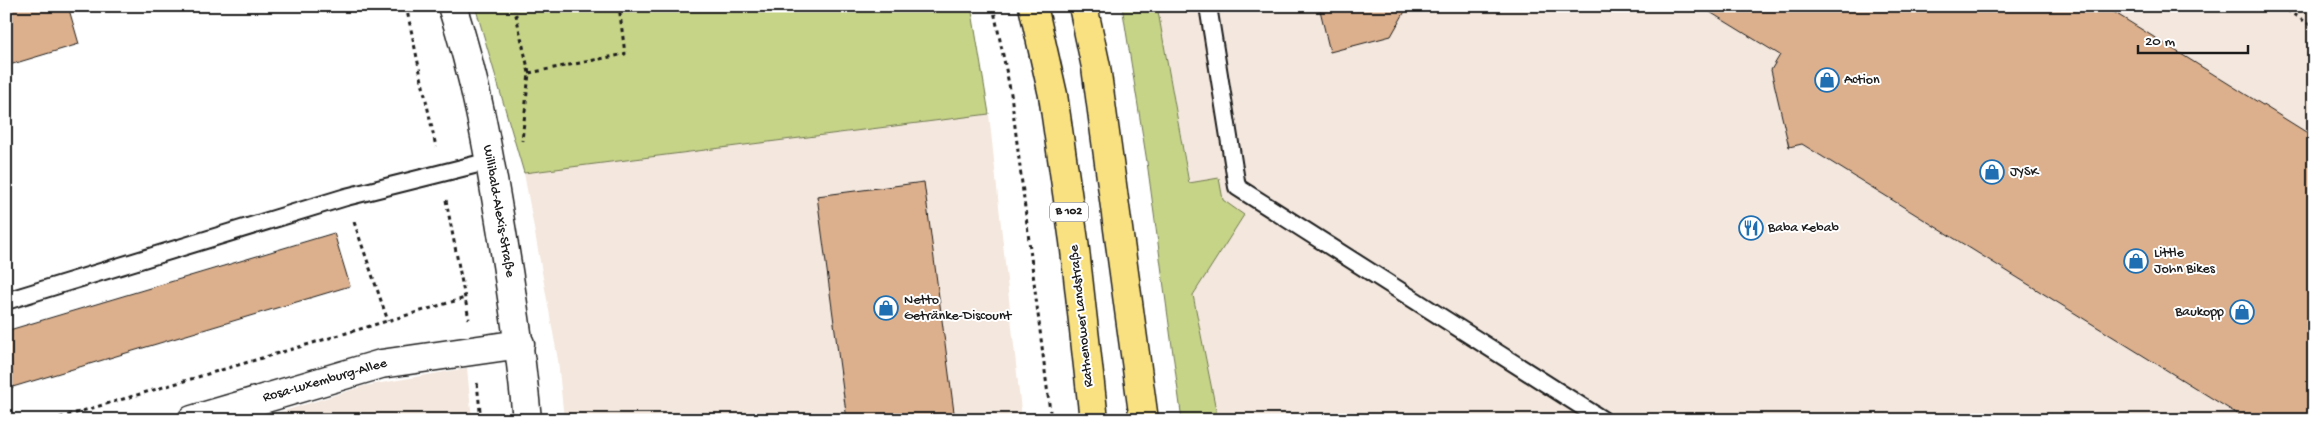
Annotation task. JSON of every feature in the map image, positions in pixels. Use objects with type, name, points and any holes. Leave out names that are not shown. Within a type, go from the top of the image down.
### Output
[{"type":"main road","name":"Rathenower Landstraße","points":[[1033,6],[1053,95],[1074,241],[1094,420]]},
{"type":"main road","points":[[1083,6],[1096,67],[1144,420]]},
{"type":"street","name":"Willibald-Alexis-Straße","points":[[452,6],[467,50],[490,161],[520,344],[527,420]]},
{"type":"street","name":"Rosa-Luxemburg-Allee","points":[[192,420],[381,364],[520,344]]},
{"type":"lane","points":[[1208,6],[1237,187],[1603,420]]},
{"type":"lane","points":[[6,301],[346,197],[490,161]]},
{"type":"path","points":[[406,6],[465,298],[474,350],[481,420]]},
{"type":"path","points":[[530,73],[625,54],[619,6]]},
{"type":"path","points":[[993,6],[1012,94],[1051,420]]},
{"type":"path","points":[[2280,6],[2314,27]]},
{"type":"path","points":[[346,197],[388,321]]},
{"type":"path","points":[[52,420],[465,298]]},
{"type":"shaded area","points":[[1157,6],[2314,6],[2314,420],[1218,420],[1193,295],[1244,215],[1190,183]]},
{"type":"shaded area","points":[[989,114],[1022,420],[564,420],[558,360],[524,173]]},
{"type":"shaded area","points":[[467,368],[472,420],[255,420],[364,386]]},
{"type":"green space","points":[[475,6],[971,6],[989,114],[524,173]]},
{"type":"green space","points":[[1122,6],[1157,6],[1189,183],[1219,178],[1223,200],[1244,215],[1193,295],[1218,420],[1182,420],[1147,162]]},
{"type":"building","points":[[6,6],[68,6],[79,44],[6,66]]},
{"type":"building","points":[[1319,6],[1408,6],[1391,36],[1330,52]]},
{"type":"building","points":[[1700,6],[2104,6],[2314,137],[2314,420],[2247,420],[1802,144],[1789,147],[1771,70],[1780,55]]},
{"type":"building","name":"Netto Getränke-Discount","points":[[924,182],[955,420],[847,420],[817,196]]},
{"type":"building","points":[[334,233],[350,286],[6,389],[6,331]]},
{"type":"place","name":"Action","points":[[1827,80]]},
{"type":"place","name":"JYSK","points":[[1992,172]]},
{"type":"place","name":"Baba Kebab","points":[[1751,228]]},
{"type":"place","name":"Little John Bikes","points":[[2136,261]]},
{"type":"place","name":"Netto Getränke-Discount","points":[[886,308]]},
{"type":"place","name":"Baukopp","points":[[2242,312]]}]
